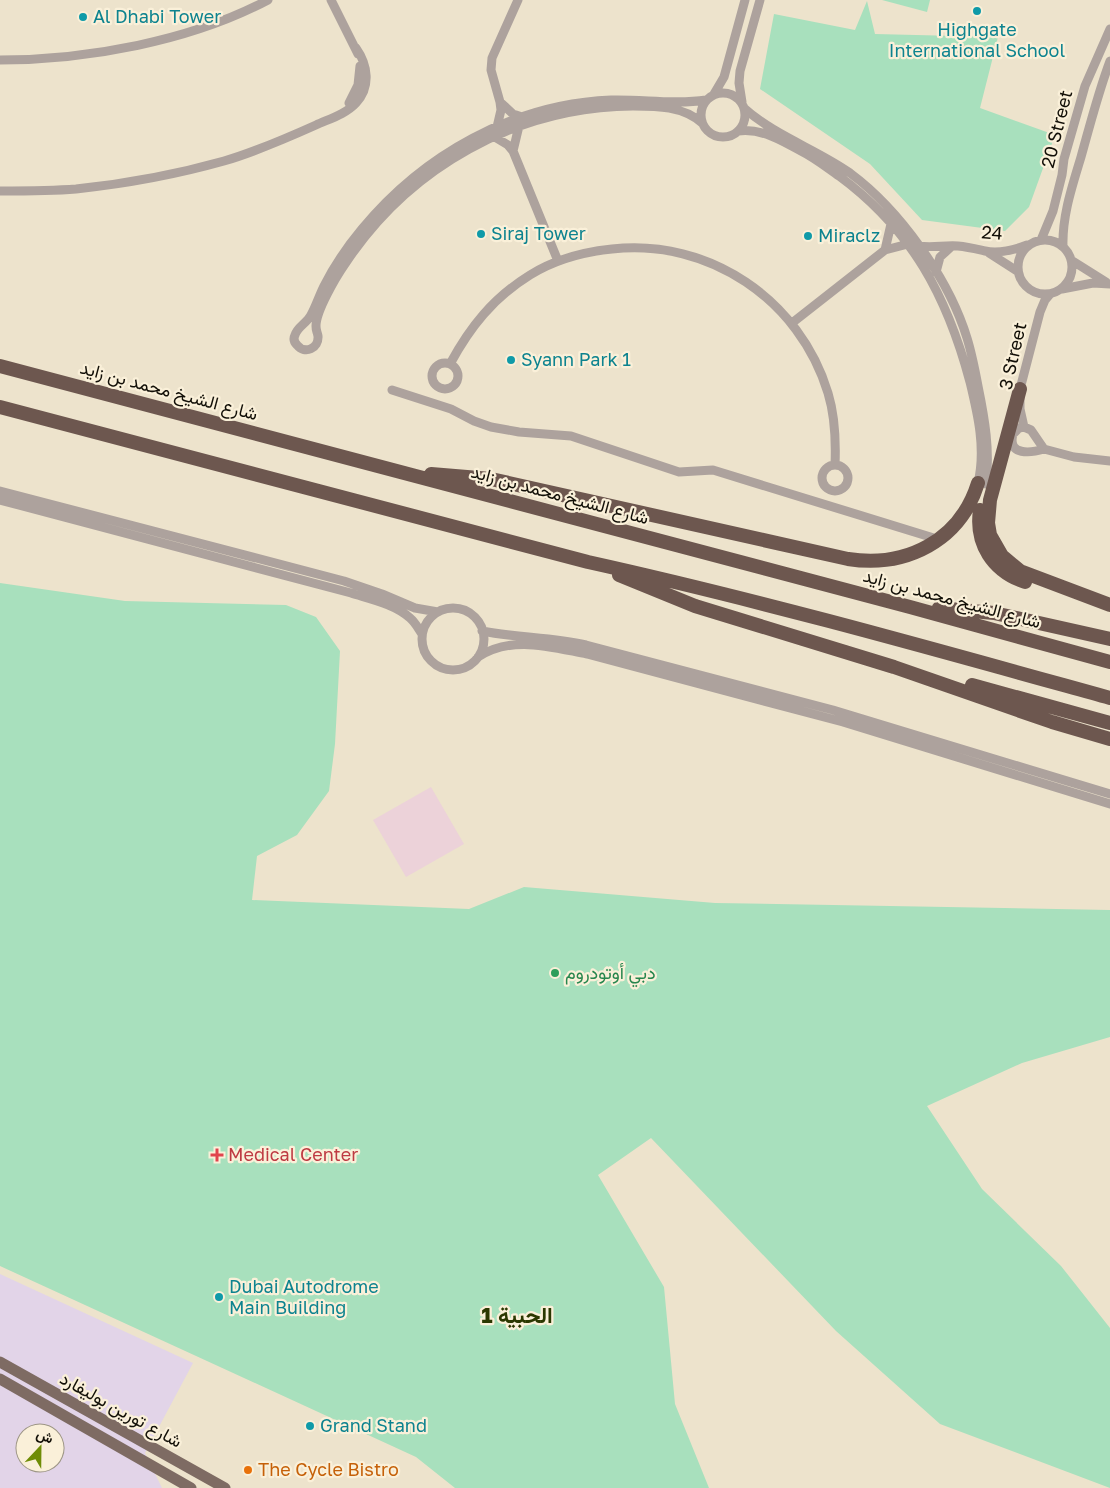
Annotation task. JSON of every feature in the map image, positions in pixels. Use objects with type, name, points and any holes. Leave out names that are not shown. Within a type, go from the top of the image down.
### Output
[{"type":"highway","name":"شارع الشيخ محمد بن زايد","points":[[0,366],[910,607],[1110,662]]},
{"type":"highway","points":[[1020,389],[990,500],[988,523],[990,535],[1002,556],[1020,571],[1110,605]]},
{"type":"highway","points":[[0,406],[588,562],[712,591],[898,639],[1110,698]]},
{"type":"highway","points":[[400,473],[491,479],[861,561],[901,558],[925,548],[950,529],[962,515],[982,483]]},
{"type":"highway","points":[[982,483],[979,518],[980,537],[988,554],[1000,568],[1024,582],[1110,605]]},
{"type":"highway","points":[[588,562],[682,602],[894,667],[1052,722],[1110,739]]},
{"type":"highway","points":[[910,607],[994,613],[1110,639]]},
{"type":"highway","points":[[894,667],[1006,694],[1110,723]]},
{"type":"main road","name":"شارع تورين بوليفارد","points":[[0,1362],[225,1488]]},
{"type":"main road","name":"شارع تورين بوليفارد","points":[[0,1379],[191,1488]]},
{"type":"main road","points":[[62,1414],[74,1413],[77,1410],[77,1405]]},
{"type":"street","points":[[0,60],[51,58],[90,54],[120,48],[206,26],[234,16],[268,0]]},
{"type":"street","points":[[0,192],[75,189],[188,169],[225,160],[296,134],[337,116],[350,102],[358,85],[360,66],[356,48],[331,0]]},
{"type":"street","points":[[497,126],[500,118],[500,102],[492,73],[492,58],[518,0]]},
{"type":"street","points":[[702,123],[701,111],[706,100],[714,94],[725,72],[745,0]]},
{"type":"street","points":[[738,131],[744,120],[743,106],[739,94],[740,71],[760,0]]},
{"type":"street","name":"20 Street","points":[[1041,240],[1052,211],[1062,175],[1064,159],[1085,86],[1110,29]]},
{"type":"street","name":"20 Street","points":[[1063,247],[1063,225],[1068,204],[1100,87],[1110,61]]},
{"type":"street","points":[[714,94],[730,94],[740,100],[743,106],[758,120],[819,153],[862,183],[898,217],[919,246],[954,304],[972,355],[987,433],[988,467],[982,483]]},
{"type":"street","points":[[706,100],[682,102],[638,99],[609,100],[569,105],[520,121],[442,165],[414,186],[388,210],[352,253],[332,287],[316,321],[318,341],[316,346],[306,350],[296,345],[294,340],[295,334],[310,318],[331,273],[376,212],[398,190],[432,163],[467,141],[497,126],[520,121],[568,112],[619,106],[676,109],[691,114],[716,136],[727,137],[738,131],[753,130],[768,134],[812,157],[874,204],[892,224],[908,244],[930,278],[956,334],[979,423],[982,483]]},
{"type":"street","points":[[500,102],[520,121]]},
{"type":"street","points":[[513,151],[520,121]]},
{"type":"street","points":[[493,136],[508,145],[513,151],[558,262]]},
{"type":"street","points":[[885,250],[892,224]]},
{"type":"street","points":[[1041,240],[1053,241],[1063,247],[1071,260],[1109,284],[1085,284],[1062,288],[1050,294],[1041,295],[1025,287],[1017,270],[1018,261],[1022,252],[1029,245],[1041,240]]},
{"type":"street","points":[[792,323],[885,250],[908,244]]},
{"type":"street","name":"24","points":[[919,246],[952,246],[986,251],[1015,250],[1029,245]]},
{"type":"street","points":[[936,272],[940,257],[952,246]]},
{"type":"street","points":[[450,364],[465,337],[483,313],[507,291],[523,280],[558,262],[593,251],[630,247],[667,250],[703,259],[736,275],[766,296],[792,323],[809,348],[820,369],[829,394],[834,421],[835,464]]},
{"type":"street","points":[[986,251],[1017,270]]},
{"type":"street","points":[[1062,288],[1069,280],[1072,270],[1071,260]]},
{"type":"street","name":"3 Street","points":[[1024,427],[1020,409],[1020,389],[1040,312],[1050,294]]},
{"type":"street","points":[[392,390],[451,409],[474,421],[491,427],[519,432],[571,436],[679,472],[713,470],[938,539]]},
{"type":"street","points":[[1044,449],[1032,430],[1024,427],[1019,428],[1012,434],[1012,443],[1018,450],[1026,452],[1044,449],[1074,457],[1110,461]]},
{"type":"street","points":[[0,491],[344,581],[415,608],[438,612]]},
{"type":"street","points":[[0,500],[351,592],[404,614],[414,622],[422,634]]},
{"type":"street","points":[[478,657],[483,647],[482,631],[479,623],[465,611],[447,609],[438,612],[425,625],[422,634],[424,650],[428,658],[441,668],[460,670],[494,648],[525,644],[587,654],[842,722],[1110,804]]},
{"type":"street","points":[[482,631],[513,637],[563,640],[586,644],[825,708],[1110,794]]},
{"type":"shaded area","points":[[431,787],[464,844],[406,877],[373,820]]},
{"type":"shaded area","points":[[0,1274],[193,1363],[145,1453],[162,1488],[0,1488]]},
{"type":"green space","points":[[882,0],[930,0],[927,12]]},
{"type":"green space","points":[[867,1],[875,34],[998,37],[980,108],[1055,135],[1029,207],[1005,231],[922,220],[870,164],[760,89],[774,14],[855,30]]},
{"type":"green space","name":"دبي أوتودروم","points":[[0,583],[125,601],[286,605],[316,617],[340,651],[335,744],[329,791],[297,835],[257,856],[252,900],[469,909],[524,887],[715,903],[1110,910],[1110,1037],[1022,1063],[927,1106],[982,1189],[1061,1266],[1110,1328],[1110,1488],[940,1424],[836,1331],[651,1138],[598,1175],[664,1287],[675,1404],[709,1488],[455,1488],[416,1457],[0,1266]]},
{"type":"place","name":"Highgate International School","points":[[977,11]]},
{"type":"place","name":"Al Dhabi Tower","points":[[83,17]]},
{"type":"place","name":"Siraj Tower","points":[[481,234]]},
{"type":"place","name":"Miraclz","points":[[808,236]]},
{"type":"place","name":"Syann Park 1","points":[[511,360]]},
{"type":"place","name":"دبي أوتودروم","points":[[555,973]]},
{"type":"place","name":"Medical Center","points":[[217,1155]]},
{"type":"place","name":"Dubai Autodrome Main Building","points":[[219,1297]]},
{"type":"place","name":"Grand Stand","points":[[310,1426]]},
{"type":"place","name":"The Cycle Bistro","points":[[248,1470]]},
{"type":"district","name":"الحبية 1","points":[[517,1315]]}]
